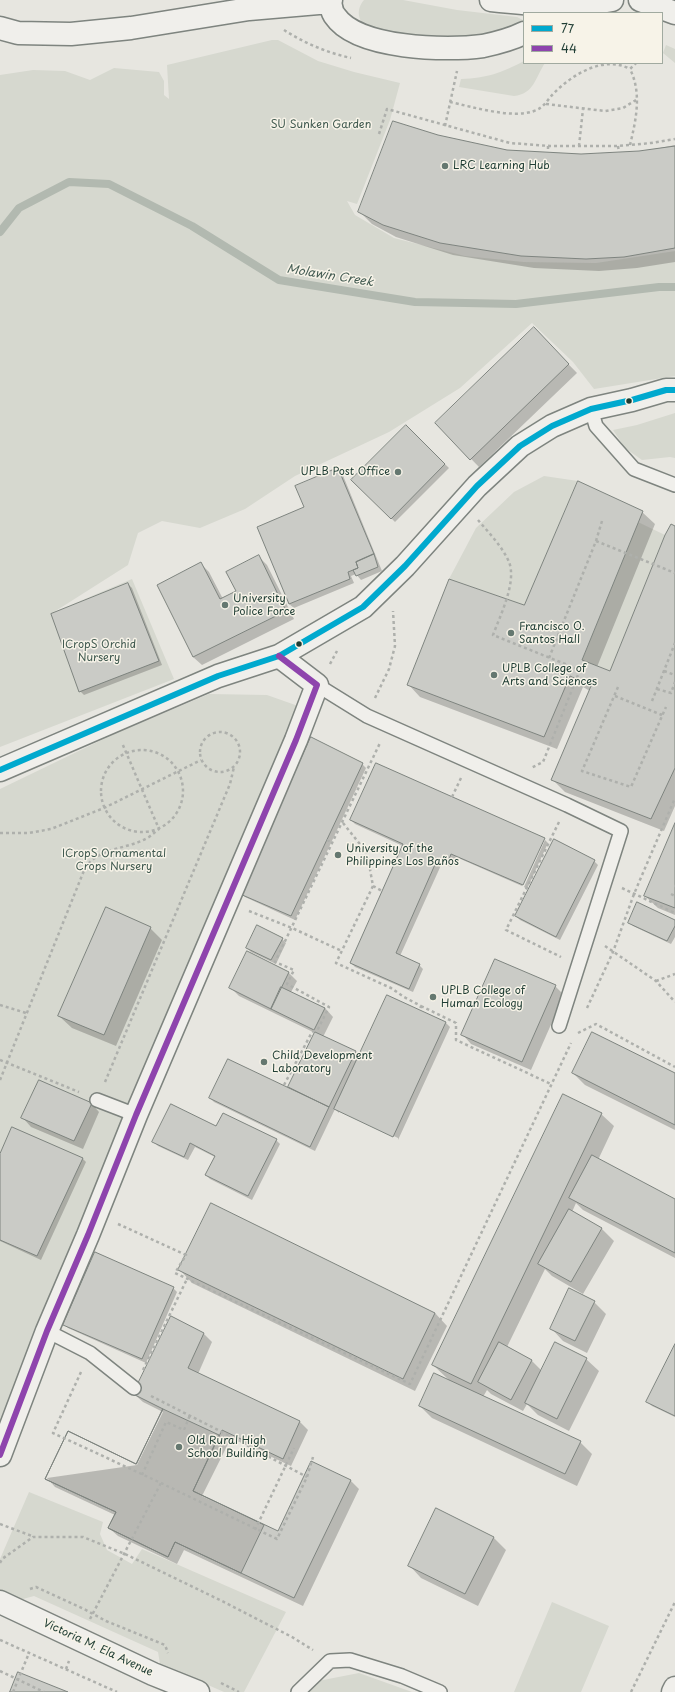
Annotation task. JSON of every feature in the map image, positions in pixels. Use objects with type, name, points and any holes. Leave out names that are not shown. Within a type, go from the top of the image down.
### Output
[{"type":"street","points":[[491,0],[566,9],[612,0]]},
{"type":"street","points":[[640,0],[675,12]]},
{"type":"street","points":[[0,28],[18,33],[71,34],[131,28],[249,9],[330,1],[334,16],[345,26],[367,37],[417,48],[482,46],[523,33]]},
{"type":"street","points":[[0,770],[218,676],[279,656],[363,607],[406,566],[477,486],[520,446],[552,426],[591,409],[632,400],[666,390],[675,390]]},
{"type":"street","points":[[0,1455],[47,1330],[91,1228],[136,1115],[296,740],[317,685],[279,656]]},
{"type":"street","name":"Victoria M. Ela Avenue","points":[[0,1602],[153,1674],[198,1692]]},
{"type":"street","points":[[673,1692],[675,1688]]},
{"type":"lane","points":[[591,409],[596,426],[634,469],[675,485]]},
{"type":"lane","points":[[317,685],[367,716],[567,805],[621,832],[559,1026]]},
{"type":"lane","points":[[97,1100],[136,1115]]},
{"type":"lane","points":[[47,1330],[90,1353],[134,1388]]},
{"type":"lane","points":[[298,1692],[330,1661],[350,1660],[402,1676],[440,1692]]},
{"type":"path","points":[[450,102],[506,113],[525,114],[536,111],[546,104],[553,94],[564,84],[589,69],[602,64],[622,65],[630,69],[634,77],[636,100],[635,124],[630,145]]},
{"type":"path","points":[[630,69],[635,64]]},
{"type":"path","points":[[445,126],[456,72]]},
{"type":"path","points":[[546,104],[605,111],[623,108],[636,100]]},
{"type":"path","points":[[379,134],[387,109],[510,143],[548,146],[618,146],[675,139]]},
{"type":"path","points":[[579,146],[583,109]]},
{"type":"path","points":[[548,146],[548,152]]},
{"type":"path","points":[[618,146],[619,152]]},
{"type":"path","points":[[474,515],[496,540],[510,563],[511,578],[506,599],[493,634],[580,670],[543,762],[510,779]]},
{"type":"path","points":[[549,658],[596,541],[602,521]]},
{"type":"path","points":[[596,541],[675,573]]},
{"type":"path","points":[[367,716],[389,669],[395,646],[393,611]]},
{"type":"path","points":[[652,701],[675,643]]},
{"type":"path","points":[[664,671],[675,675]]},
{"type":"path","points":[[657,688],[671,693],[675,682]]},
{"type":"path","points":[[618,687],[582,771],[631,788],[666,707]]},
{"type":"path","points":[[614,696],[662,715]]},
{"type":"path","points":[[284,1085],[312,1032],[318,1029],[329,1006],[287,984],[294,970],[275,962],[279,948],[292,928],[389,725]]},
{"type":"path","points":[[0,1060],[97,1100],[230,784],[234,767],[240,755],[239,748],[232,737],[220,732],[208,736],[200,748],[202,760],[206,767],[213,771],[220,772],[234,767]]},
{"type":"path","points":[[120,739],[159,828]]},
{"type":"path","points":[[0,1080],[85,868],[89,862],[104,852],[149,837],[173,819],[182,804],[184,788],[179,772],[170,759],[157,752],[141,749],[127,752],[112,762],[103,776],[100,792],[104,808],[113,821],[127,830],[144,832],[159,828]]},
{"type":"path","points":[[0,833],[42,832],[104,808],[202,760]]},
{"type":"path","points":[[585,1014],[613,952],[634,894],[675,798]]},
{"type":"path","points":[[567,805],[506,930],[578,966]]},
{"type":"path","points":[[342,823],[368,853],[373,886],[336,963],[391,988],[404,997],[456,1023],[456,1040],[551,1084]]},
{"type":"path","points":[[327,840],[333,843]]},
{"type":"path","points":[[606,880],[675,913]]},
{"type":"path","points":[[373,886],[382,891]]},
{"type":"path","points":[[671,894],[675,896]]},
{"type":"path","points":[[227,901],[342,951]]},
{"type":"path","points":[[588,935],[656,981],[675,1002]]},
{"type":"path","points":[[656,981],[675,974]]},
{"type":"path","points":[[0,1005],[26,1014]]},
{"type":"path","points":[[420,1010],[421,1006]]},
{"type":"path","points":[[578,1027],[575,1034],[596,1024],[675,1067]]},
{"type":"path","points":[[114,1222],[186,1255],[175,1273],[410,1384],[572,1041]]},
{"type":"path","points":[[187,1279],[134,1388],[190,1415],[306,1477]]},
{"type":"path","points":[[90,1353],[53,1433],[161,1483],[255,1530],[278,1539],[314,1457]]},
{"type":"path","points":[[142,1475],[166,1422],[184,1430],[190,1415]]},
{"type":"path","points":[[255,1530],[294,1448]]},
{"type":"path","points":[[66,1669],[79,1640],[161,1483]]},
{"type":"path","points":[[0,1524],[33,1537],[83,1537],[125,1554],[292,1637],[330,1661]]},
{"type":"path","points":[[0,1563],[2,1559],[33,1537]]},
{"type":"path","points":[[631,1692],[675,1602]]},
{"type":"path","points":[[0,1640],[117,1692]]},
{"type":"path","points":[[13,1692],[29,1653]]},
{"type":"path","points":[[0,1671],[44,1692]]},
{"type":"green space","points":[[364,0],[403,0],[457,10],[517,17],[523,20],[523,24],[491,35],[479,37],[436,37],[394,33],[369,28],[365,25],[360,19],[359,15],[361,4]]},
{"type":"green space","points":[[272,40],[278,40],[318,61],[354,72],[400,83],[390,120],[357,204],[347,201],[355,215],[394,238],[465,256],[524,262],[596,263],[675,251],[675,376],[594,389],[573,362],[532,323],[460,388],[389,432],[295,476],[245,509],[200,528],[162,521],[138,533],[128,565],[54,612],[132,579],[174,679],[0,747],[0,75],[33,70],[65,71],[90,80],[114,68],[159,72],[164,81],[164,95],[169,99],[167,65]]},
{"type":"green space","points":[[666,45],[675,49],[675,63],[663,53]]},
{"type":"green space","points":[[523,62],[523,64],[544,64],[530,89],[521,95],[514,96],[459,87],[461,79],[494,74]]},
{"type":"green space","points":[[675,413],[675,458],[670,457],[642,460],[625,448],[613,430],[637,425]]},
{"type":"green space","points":[[544,476],[578,481],[524,605],[449,579],[476,528],[514,492]]},
{"type":"green space","points":[[638,522],[665,535],[610,671],[582,660]]},
{"type":"green space","name":"ICropS Ornamental Crops Nursery","points":[[209,694],[267,695],[301,707],[0,1441],[0,789],[116,733]]},
{"type":"green space","points":[[29,1492],[103,1522],[100,1534],[107,1550],[132,1564],[142,1549],[286,1612],[244,1692],[224,1692],[160,1664],[158,1652],[34,1596],[12,1602],[0,1597],[0,1559]]},
{"type":"green space","points":[[552,1602],[609,1626],[581,1692],[514,1692]]},
{"type":"green space","points":[[359,1673],[412,1692],[305,1692],[318,1681]]},
{"type":"building","points":[[393,121],[438,135],[507,150],[581,154],[639,151],[675,146],[675,248],[624,257],[586,259],[521,256],[440,243],[383,225],[358,212]]},
{"type":"building","points":[[534,327],[569,364],[470,460],[435,423]]},
{"type":"building","name":"UPLB Post Office","points":[[406,425],[445,464],[391,519],[351,480]]},
{"type":"building","points":[[338,468],[374,554],[356,562],[358,568],[348,572],[350,579],[289,604],[257,527],[304,507],[295,486]]},
{"type":"building","name":"Francisco O. Santos Hall","points":[[578,481],[643,511],[582,660],[610,671],[665,535],[671,524],[675,526],[675,768],[651,819],[551,780],[591,686],[570,676],[544,737],[407,685],[449,579],[524,605]]},
{"type":"building","points":[[374,554],[378,567],[356,576],[353,570],[358,568],[356,562]]},
{"type":"building","name":"University Police Force","points":[[259,555],[286,611],[193,657],[157,585],[201,562],[220,599],[236,591],[226,572]]},
{"type":"building","points":[[128,583],[159,661],[79,692],[51,614]]},
{"type":"building","points":[[311,737],[363,763],[291,916],[240,894]]},
{"type":"building","points":[[376,763],[545,838],[523,885],[451,854],[447,864],[437,860],[396,953],[420,964],[409,989],[350,963],[403,844],[350,820]]},
{"type":"building","points":[[675,823],[675,908],[644,896]]},
{"type":"building","points":[[554,839],[595,860],[556,937],[515,916]]},
{"type":"building","points":[[637,902],[675,920],[675,926],[667,941],[628,923]]},
{"type":"building","points":[[106,907],[151,927],[104,1035],[58,1016]]},
{"type":"building","points":[[257,925],[283,938],[271,960],[246,948]]},
{"type":"building","points":[[247,951],[289,972],[271,1009],[229,988]]},
{"type":"building","points":[[495,959],[556,985],[522,1062],[461,1035]]},
{"type":"building","points":[[281,987],[325,1008],[314,1030],[271,1009]]},
{"type":"building","points":[[387,995],[446,1022],[393,1137],[334,1109]]},
{"type":"building","points":[[315,1032],[356,1051],[329,1107],[288,1087]]},
{"type":"building","points":[[592,1032],[675,1073],[675,1125],[572,1073]]},
{"type":"building","points":[[228,1059],[329,1107],[310,1147],[209,1098]]},
{"type":"building","points":[[39,1080],[92,1103],[74,1141],[21,1118]]},
{"type":"building","points":[[563,1094],[602,1113],[471,1384],[432,1365]]},
{"type":"building","points":[[171,1104],[216,1126],[223,1113],[277,1139],[248,1196],[205,1175],[215,1156],[190,1143],[184,1157],[152,1142]]},
{"type":"building","points":[[12,1127],[83,1158],[37,1256],[0,1240],[0,1154]]},
{"type":"building","points":[[592,1155],[675,1199],[675,1253],[569,1198]]},
{"type":"building","points":[[211,1203],[435,1313],[403,1379],[178,1270]]},
{"type":"building","points":[[569,1209],[602,1228],[571,1282],[538,1264]]},
{"type":"building","points":[[95,1252],[174,1287],[142,1359],[63,1325]]},
{"type":"building","points":[[569,1288],[595,1301],[575,1341],[550,1329]]},
{"type":"building","name":"Old Rural High School Building","points":[[171,1316],[204,1333],[188,1368],[300,1421],[283,1459],[222,1430],[193,1491],[278,1531],[311,1461],[351,1480],[294,1598],[175,1542],[168,1557],[108,1528],[116,1512],[45,1479],[68,1431],[136,1464],[163,1409],[133,1394]]},
{"type":"building","points":[[499,1342],[532,1360],[511,1400],[478,1382]]},
{"type":"building","points":[[555,1342],[587,1358],[557,1419],[525,1403]]},
{"type":"building","points":[[675,1344],[675,1416],[646,1402]]},
{"type":"building","points":[[434,1373],[581,1441],[565,1474],[419,1406]]},
{"type":"building","points":[[163,1409],[219,1435],[193,1491],[264,1525],[241,1573],[175,1542],[168,1557],[108,1528],[116,1512],[45,1479],[68,1431],[136,1464]]},
{"type":"building","points":[[436,1508],[494,1537],[465,1594],[408,1566]]},
{"type":"building","points":[[18,1672],[68,1692],[10,1692]]},
{"type":"waterway","name":"Molawin Creek","points":[[0,232],[19,208],[69,182],[109,184],[192,226],[279,280],[415,302],[516,304],[659,287],[675,287]]},
{"type":"transit line","name":"77","points":[[0,770],[218,676],[279,656],[363,607],[405,566],[477,486],[520,446],[552,426],[591,409],[632,400],[666,390],[675,390]]},
{"type":"transit line","name":"44","points":[[0,1455],[47,1331],[88,1235],[136,1115],[296,740],[317,685],[279,656]]},
{"type":"place","name":"LRC Learning Hub","points":[[445,166]]},
{"type":"place","name":"UPLB Post Office","points":[[398,472]]},
{"type":"place","name":"University Police Force","points":[[225,605]]},
{"type":"place","name":"Francisco O. Santos Hall","points":[[511,633]]},
{"type":"place","name":"UPLB College of Arts and Sciences","points":[[494,675]]},
{"type":"place","name":"University of the Philippines Los Baños","points":[[338,855]]},
{"type":"place","name":"UPLB College of Human Ecology","points":[[433,997]]},
{"type":"place","name":"Child Development Laboratory","points":[[264,1062]]},
{"type":"place","name":"Old Rural High School Building","points":[[179,1447]]},
{"type":"park label","name":"SU Sunken Garden","points":[[321,125]]},
{"type":"park label","name":"ICropS Orchid Nursery","points":[[99,651]]}]
